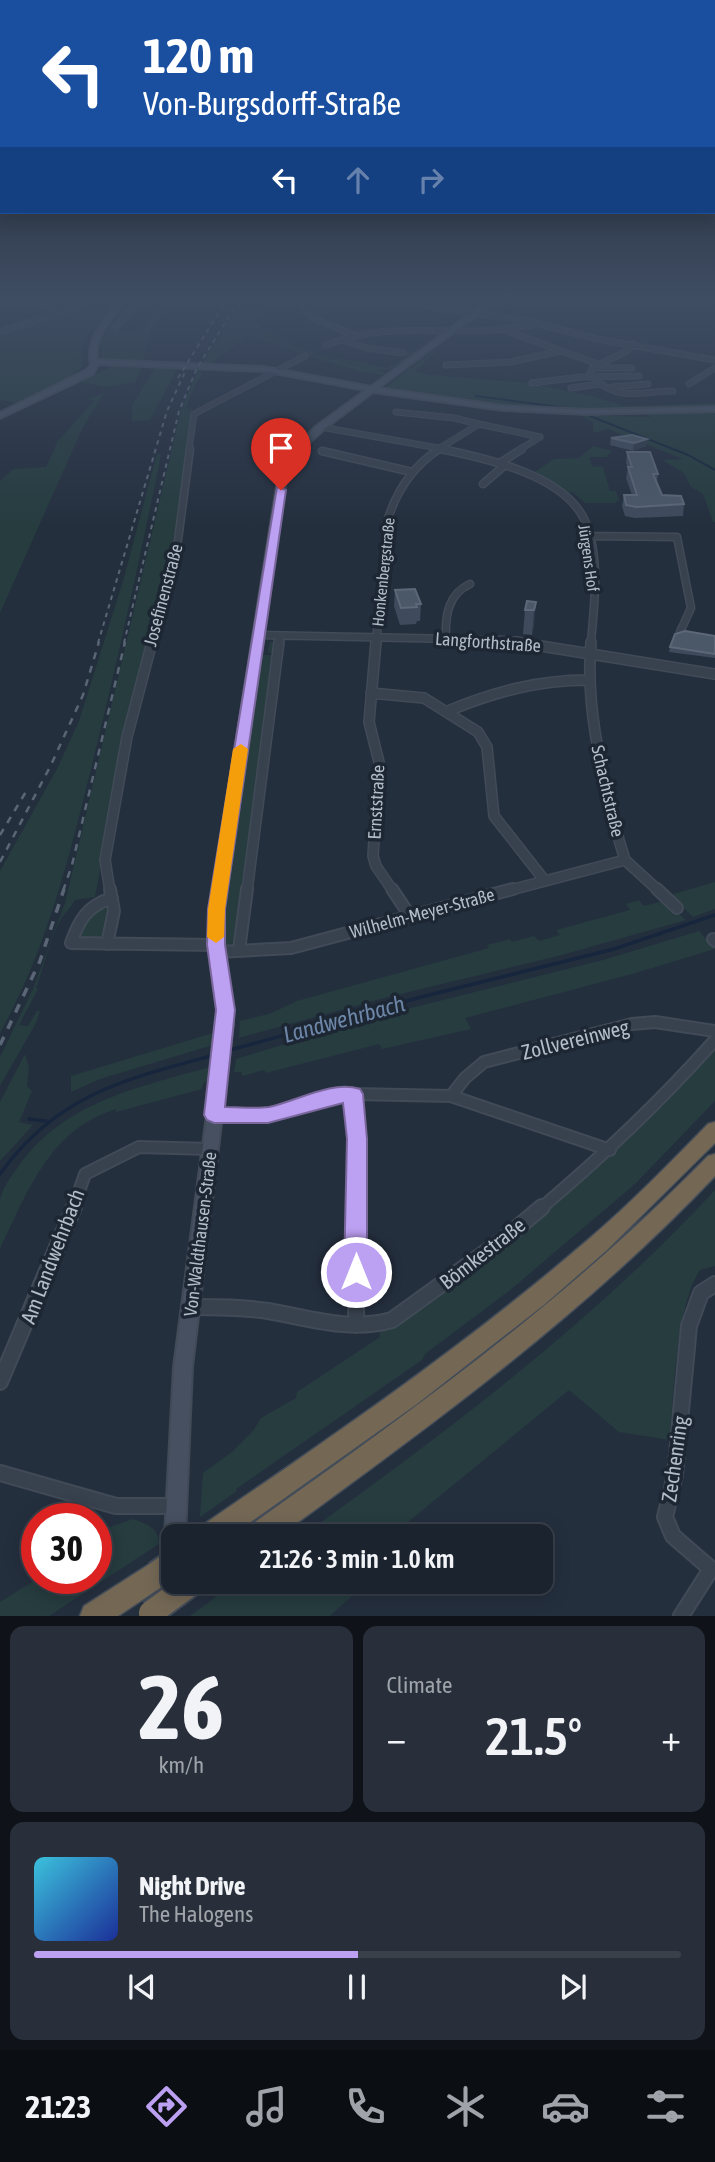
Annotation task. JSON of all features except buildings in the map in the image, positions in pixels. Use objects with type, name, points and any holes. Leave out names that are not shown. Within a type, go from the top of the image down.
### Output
[{"type":"highway","points":[[227,1524],[342,1445],[531,1301],[607,1237],[715,1130]]},
{"type":"highway","points":[[274,1524],[376,1451],[512,1346],[637,1240],[715,1162]]},
{"type":"highway","points":[[94,1616],[161,1567]]},
{"type":"highway","points":[[154,1615],[179,1594]]},
{"type":"street","points":[[72,382],[80,374]]},
{"type":"street","name":"Josefinenstraße","points":[[107,944],[114,911],[105,860],[127,737],[178,540],[194,414],[269,374]]},
{"type":"street","points":[[292,374],[468,405],[529,410],[587,412],[715,409]]},
{"type":"street","name":"Von-Waldthausen-Straße","points":[[176,1524],[183,1367],[224,1042],[226,1010],[216,948],[217,909],[282,479],[298,449],[320,427],[394,374]]},
{"type":"street","points":[[689,384],[705,374]]},
{"type":"street","points":[[0,416],[86,375]]},
{"type":"street","points":[[532,383],[639,376]]},
{"type":"street","points":[[592,377],[607,387],[639,395],[673,391]]},
{"type":"street","points":[[571,387],[600,384]]},
{"type":"street","points":[[607,387],[648,384]]},
{"type":"street","points":[[396,411],[454,418],[540,437],[503,464],[483,484]]},
{"type":"street","name":"Honkenbergstraße","points":[[377,637],[389,509],[398,488],[436,449],[479,424]]},
{"type":"street","name":"Jürgens Hof","points":[[320,427],[503,464],[540,479],[565,495],[583,515],[589,536],[595,606],[589,652]]},
{"type":"street","points":[[322,451],[412,472]]},
{"type":"street","points":[[589,536],[677,537],[691,608],[680,632]]},
{"type":"street","points":[[446,638],[444,620],[448,607],[461,588],[470,584]]},
{"type":"street","name":"Langforthstraße","points":[[259,635],[506,640],[715,674]]},
{"type":"street","points":[[239,950],[280,636]]},
{"type":"street","name":"Ernststraße","points":[[377,637],[369,728],[379,762],[374,861],[410,916]]},
{"type":"street","name":"Schachtstraße","points":[[589,652],[588,680],[592,719],[625,860],[677,908]]},
{"type":"street","points":[[448,711],[511,688],[564,679],[588,680]]},
{"type":"street","points":[[371,694],[418,696],[472,727],[485,741],[494,816],[545,881]]},
{"type":"street","name":"Wilhelm-Meyer-Straße","points":[[216,948],[285,949],[625,860]]},
{"type":"street","points":[[112,898],[86,909],[80,916],[71,943],[216,948]]},
{"type":"street","name":"Zollvereinweg","points":[[451,1096],[464,1078],[484,1062],[632,1024],[655,1022],[715,1031]]},
{"type":"street","name":"Bömkestraße","points":[[191,1307],[266,1310],[356,1325],[381,1324],[404,1312],[504,1239],[610,1150],[667,1094],[715,1041]]},
{"type":"street","points":[[353,1094],[357,1139],[356,1325]]},
{"type":"street","points":[[214,1115],[268,1115],[331,1096],[353,1094],[451,1096],[610,1150]]},
{"type":"street","name":"Am Landwehrbach","points":[[0,1382],[65,1232],[85,1174],[139,1147],[210,1149]]},
{"type":"street","name":"Zechenring","points":[[681,1616],[711,1569],[675,1537],[666,1520],[666,1511],[676,1475],[685,1358],[693,1311],[701,1294],[715,1284]]},
{"type":"street","points":[[0,1473],[116,1506],[178,1506]]},
{"type":"street","points":[[154,1615],[161,1587]]},
{"type":"green space","points":[[0,374],[73,374],[63,382],[18,403],[0,400]]},
{"type":"green space","points":[[95,374],[139,374],[135,382],[107,387],[79,382]]},
{"type":"green space","points":[[151,374],[174,374],[150,420],[132,421],[132,406]]},
{"type":"green space","points":[[196,374],[202,374],[186,408],[192,409],[178,521],[146,640],[148,642],[123,744],[95,897],[75,900],[60,921],[36,988],[38,989],[19,1025],[28,1026],[37,1011],[40,1011],[36,1023],[0,1086],[0,1057],[33,989],[65,903],[181,410]]},
{"type":"green space","points":[[402,374],[429,374],[528,383],[592,396],[624,406],[715,403],[715,407],[556,409],[484,404],[386,387]]},
{"type":"green space","points":[[104,393],[83,427],[0,613],[0,481],[13,469],[46,467],[58,441],[94,401],[88,399]]},
{"type":"green space","points":[[715,412],[715,522],[703,494],[691,487],[684,473],[662,460],[683,459],[608,429],[593,433],[593,422],[580,415],[651,417],[646,414]]},
{"type":"green space","points":[[593,446],[612,451],[606,457],[589,457],[592,466],[603,467],[610,491],[616,491],[619,500],[615,503],[585,503],[573,492],[568,493],[533,473],[554,459],[579,458]]},
{"type":"green space","points":[[157,454],[161,454],[133,589],[72,843],[42,940],[0,1033],[0,871],[58,767],[79,721],[123,581]]},
{"type":"green space","points":[[275,641],[236,941],[226,946],[223,942],[222,914],[260,655],[272,655],[268,652],[270,642]]},
{"type":"green space","points":[[715,882],[715,909],[693,917],[670,895]]},
{"type":"green space","points":[[639,900],[644,906],[663,901],[686,920],[558,956],[384,998],[239,1038],[240,1021],[269,1014],[297,1001],[489,948],[487,945],[510,939],[512,942],[534,936],[539,941],[560,935],[556,930],[630,910],[626,904]]},
{"type":"green space","points":[[105,908],[109,913],[103,935],[96,939],[78,938],[93,909]]},
{"type":"green space","points":[[699,931],[715,949],[465,1018],[471,1029],[382,1049],[379,1044],[266,1073],[264,1070],[243,1076],[241,1072],[234,1072],[236,1059],[371,1018],[603,960]]},
{"type":"green space","points":[[213,1033],[213,1045],[100,1079],[71,1092],[71,1076]]},
{"type":"green space","points":[[715,1047],[715,1101],[635,1184],[509,1291],[425,1354],[422,1360],[200,1517],[203,1473],[232,1452],[253,1431],[261,1418],[296,1398],[297,1392],[380,1337],[379,1330],[598,1162],[678,1088]]},
{"type":"green space","points":[[25,1054],[29,1067],[27,1086],[32,1091],[19,1122],[33,1125],[0,1161],[0,1102]]},
{"type":"green space","points":[[210,1067],[208,1080],[202,1089],[116,1112],[116,1109],[93,1119],[74,1132],[57,1147],[43,1165],[0,1249],[0,1200],[3,1191],[36,1145],[57,1127],[104,1100]]},
{"type":"green space","points":[[715,1190],[715,1266],[700,1270],[686,1304],[675,1377],[670,1440],[619,1432],[569,1390],[406,1524],[318,1524],[517,1373],[620,1285]]},
{"type":"green space","points":[[133,1519],[154,1530],[159,1544],[112,1575],[112,1526]]},
{"type":"green space","points":[[21,1589],[21,1594],[83,1594],[49,1616],[0,1616],[0,1602]]},
{"type":"green space","points":[[220,1594],[353,1595],[330,1616],[190,1616]]},
{"type":"waterway","points":[[476,396],[566,408]]},
{"type":"waterway","points":[[590,416],[688,455],[715,470]]},
{"type":"waterway","name":"Landwehrbach","points":[[227,1051],[421,997],[614,949],[715,915]]},
{"type":"waterway","name":"Landwehrbach","points":[[0,1174],[22,1147],[70,1107],[124,1082],[218,1054]]},
{"type":"waterway","points":[[29,1119],[46,1121]]},
{"type":"railway","points":[[178,378],[180,374]]},
{"type":"railway","points":[[98,643],[167,411],[184,374]]},
{"type":"railway","points":[[124,643],[179,411],[194,374]]},
{"type":"railway","points":[[0,862],[51,765],[83,695],[99,642]]},
{"type":"railway","points":[[63,891],[72,865],[125,642]]},
{"type":"railway","points":[[0,835],[27,790]]},
{"type":"railway","points":[[0,1045],[40,961],[64,889]]},
{"type":"slow traffic","points":[[216,937],[217,909],[241,749]]},
{"type":"route","points":[[281,490],[217,909],[216,945],[226,1023],[214,1115],[268,1115],[331,1096],[353,1094],[357,1139],[356,1272]]}]
